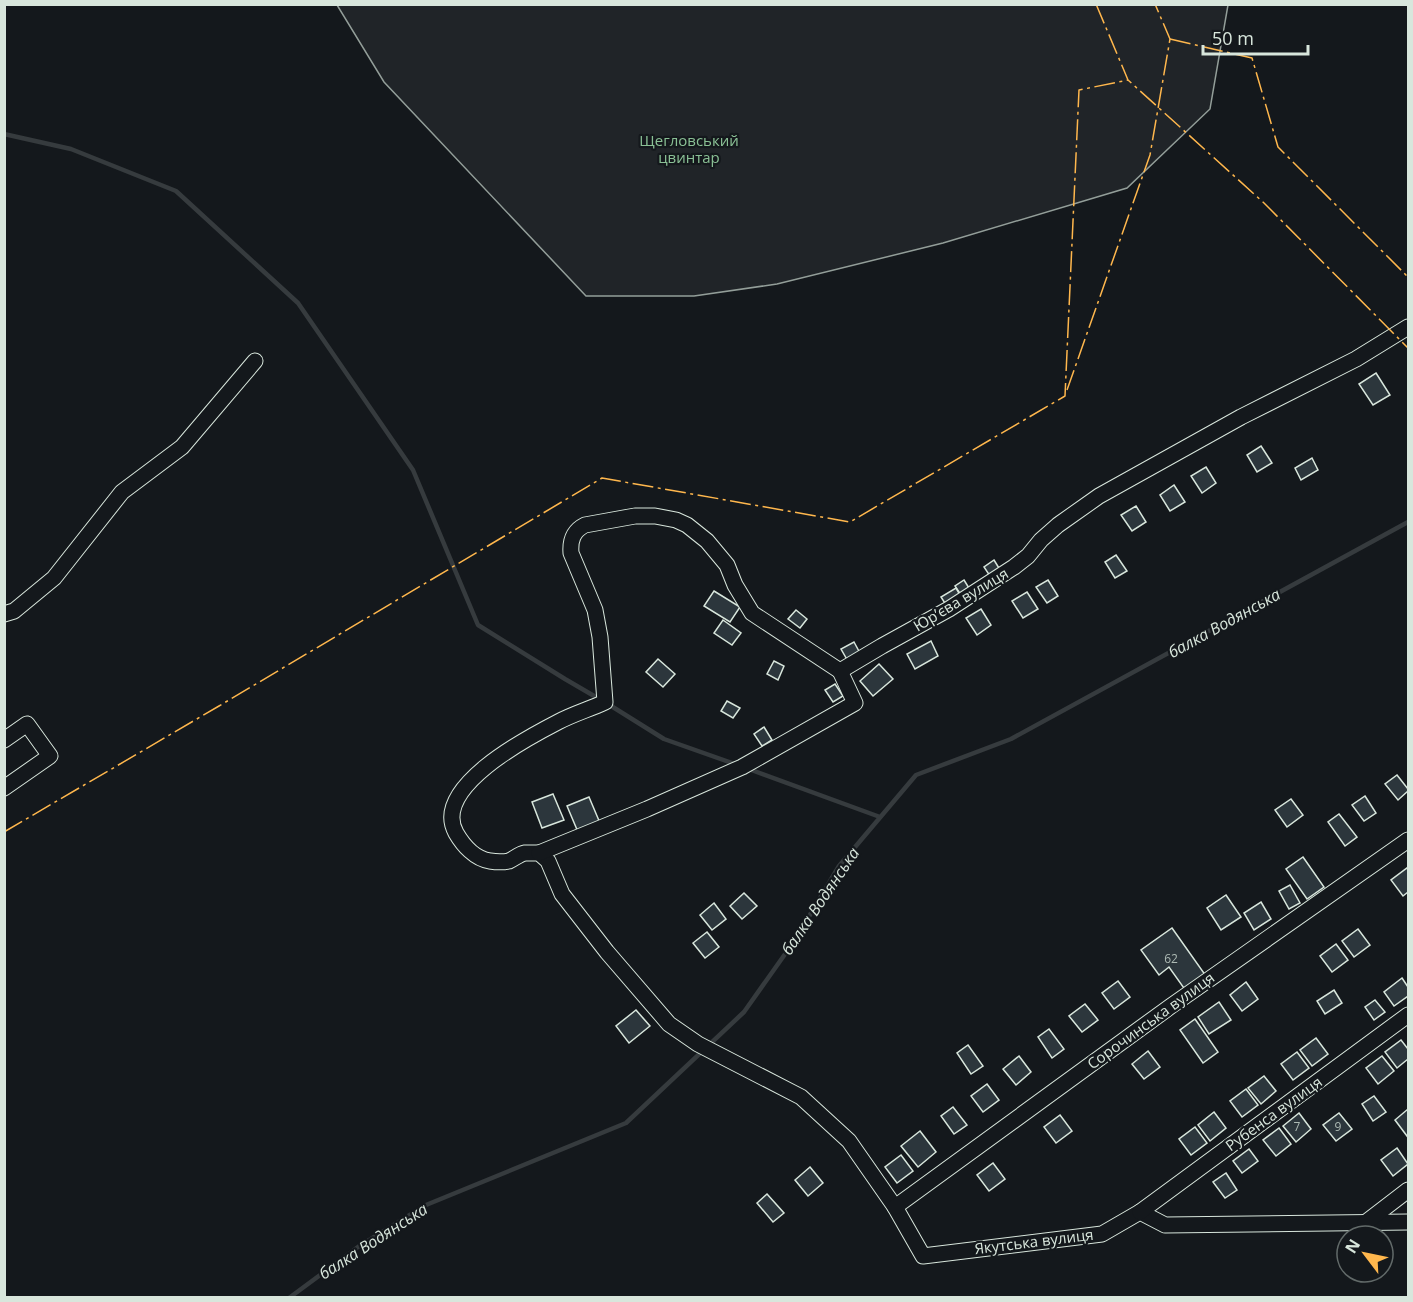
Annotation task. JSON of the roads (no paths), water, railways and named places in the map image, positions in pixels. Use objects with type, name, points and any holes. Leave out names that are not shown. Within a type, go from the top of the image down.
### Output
[{"type":"street","name":"Юр’єва вулиця","points":[[840,671],[949,609],[1014,567],[1058,525],[1099,496],[1241,417],[1356,359],[1408,327]]},
{"type":"street","points":[[4,614],[14,610],[54,578],[122,492],[182,447],[255,361]]},
{"type":"street","points":[[635,516],[655,516],[676,520],[687,525],[707,541],[727,565],[735,585],[752,613],[840,671],[855,703],[742,767],[539,853],[525,853],[507,862],[488,861],[474,854],[463,844],[454,828],[452,813],[456,798],[484,767],[500,755],[559,721],[605,702],[600,637],[594,610],[571,553],[570,544],[573,535],[579,528],[592,523],[635,516]]},
{"type":"street","points":[[4,740],[27,724],[50,756],[4,788]]},
{"type":"street","name":"Сорочинська вулиця","points":[[895,1207],[1171,1005],[1406,849]]},
{"type":"street","points":[[539,853],[548,861],[562,894],[669,1024],[698,1044],[801,1097],[849,1141],[895,1207]]},
{"type":"street","name":"Рубенса вулиця","points":[[1140,1212],[1408,1016]]},
{"type":"street","points":[[1365,1223],[1408,1190]]},
{"type":"street","name":"Якутська вулиця","points":[[895,1207],[923,1256],[1102,1234],[1140,1212]]},
{"type":"street","points":[[1140,1212],[1165,1225],[1408,1222]]},
{"type":"waterway","points":[[4,134],[71,149],[176,191],[298,303],[413,470],[478,625],[601,700]]},
{"type":"waterway","name":"балка Водянська","points":[[289,1298],[358,1247],[426,1205],[626,1123],[744,1012],[795,940],[839,866],[916,775],[1011,739],[1408,522]]},
{"type":"waterway","points":[[608,704],[664,739],[735,764]]},
{"type":"waterway","points":[[746,768],[880,817]]},
{"type":"park label","name":"Щегловський цвинтар","points":[[689,150]]}]
